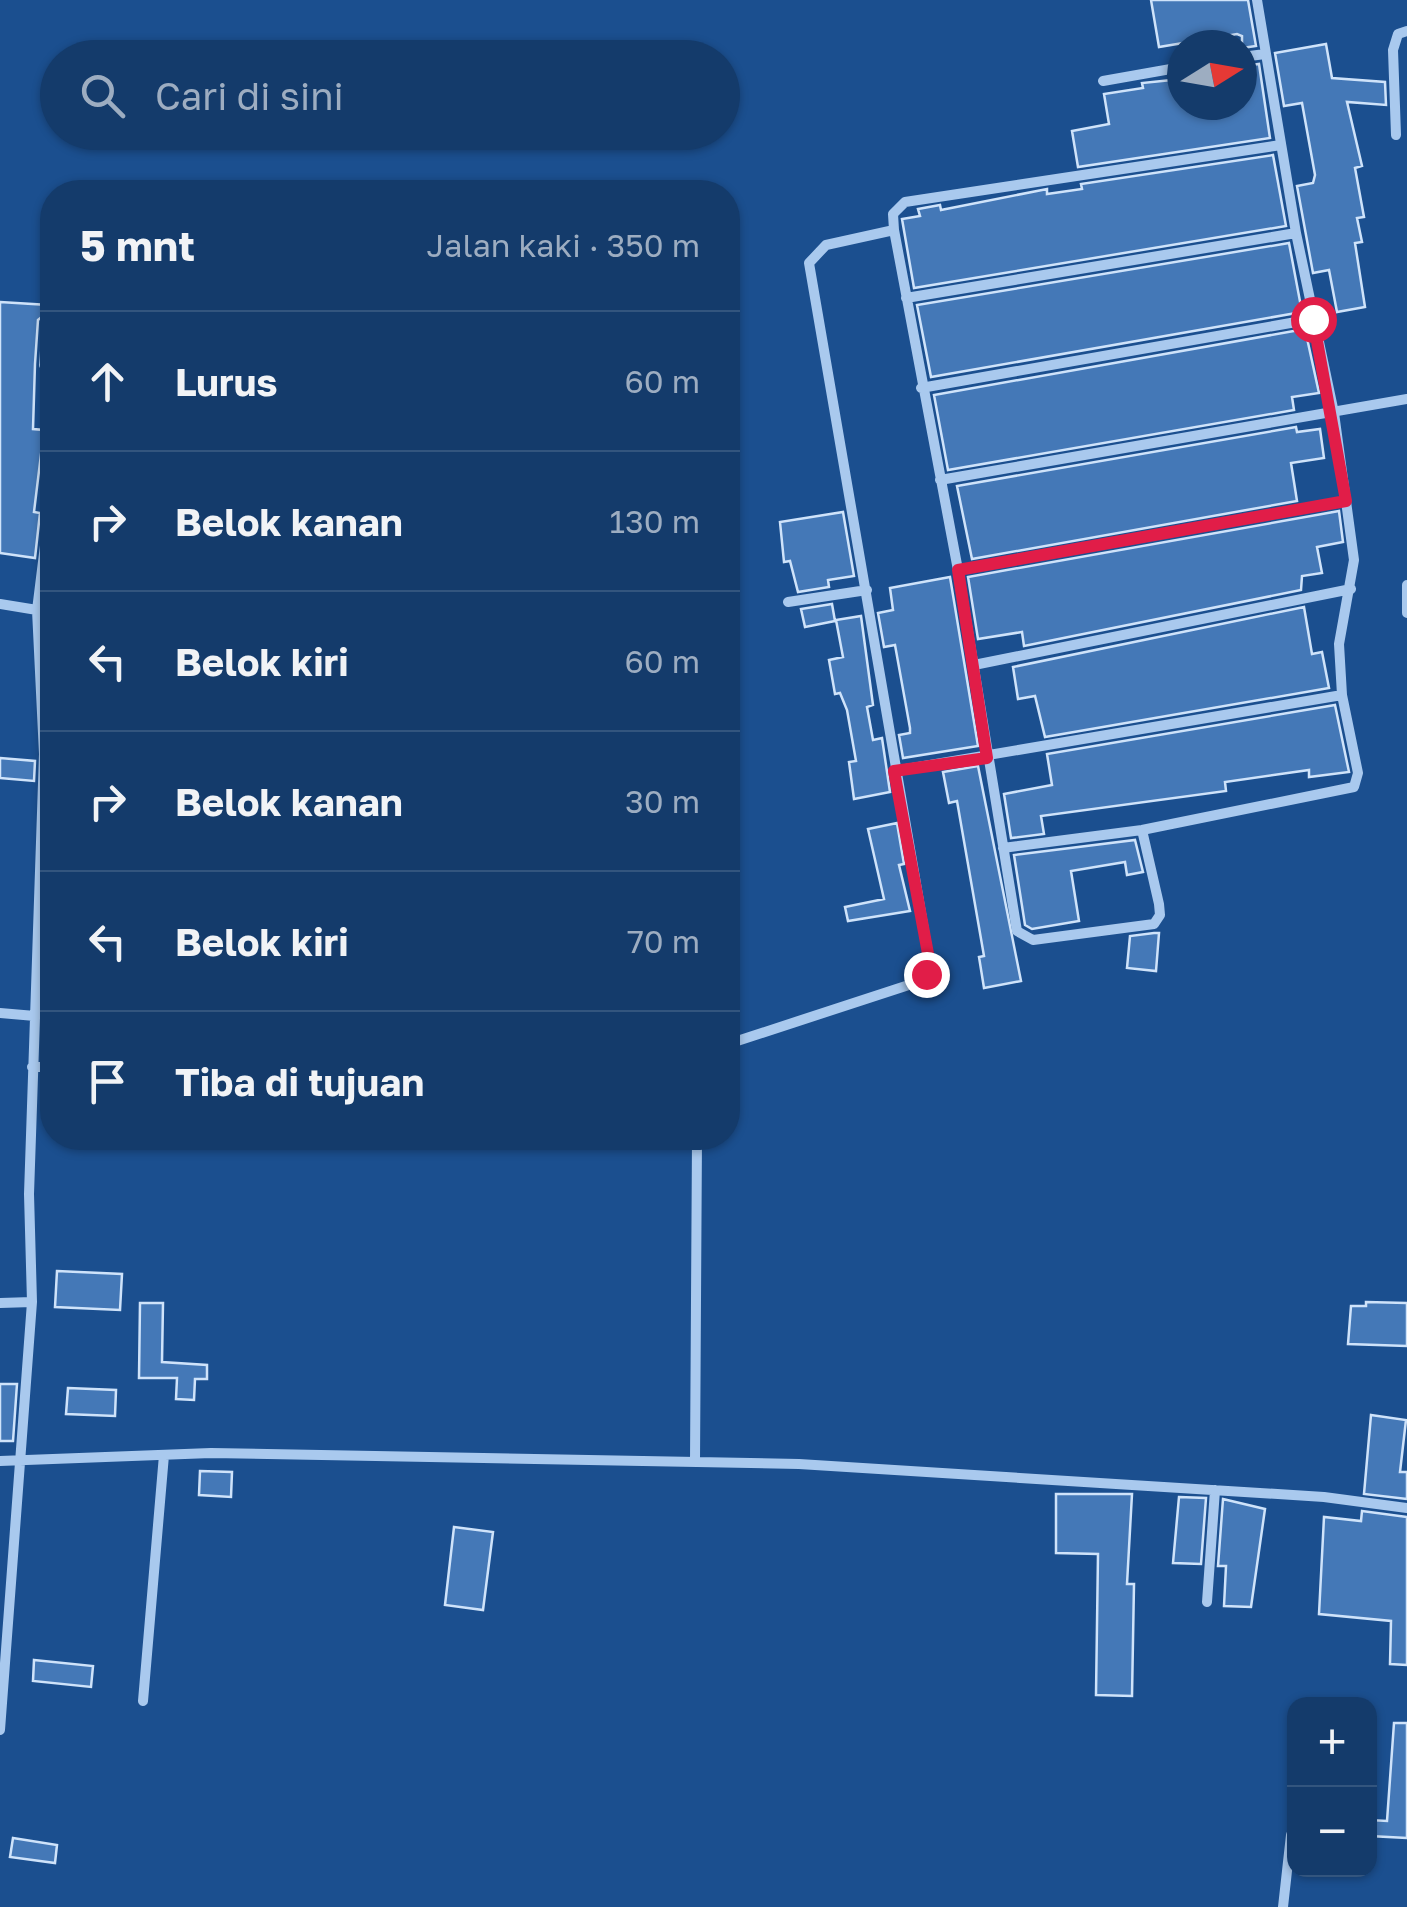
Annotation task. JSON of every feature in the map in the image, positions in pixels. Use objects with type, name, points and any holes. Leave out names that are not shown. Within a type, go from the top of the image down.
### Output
[{"type":"street","points":[[1003,848],[1142,830],[1354,787],[1358,773],[1342,696],[1339,644],[1352,590],[1354,560],[1334,413],[1296,232],[1256,0]]},
{"type":"street","points":[[1396,135],[1401,76],[1393,50],[1398,34],[1407,31]]},
{"type":"street","points":[[1257,55],[1265,54]]},
{"type":"street","points":[[1103,80],[1167,70]]},
{"type":"street","points":[[1142,830],[1159,904],[1160,915],[1154,924],[1033,940],[1017,931],[958,570],[921,388],[893,214],[905,202],[1281,145]]},
{"type":"street","points":[[740,1040],[921,981],[929,959],[808,264],[826,245],[894,230]]},
{"type":"street","points":[[906,298],[1296,232]]},
{"type":"street","points":[[921,388],[1313,319]]},
{"type":"street","points":[[940,480],[1407,399]]},
{"type":"street","points":[[958,570],[1346,501]]},
{"type":"street","points":[[40,580],[36,610],[40,682]]},
{"type":"street","points":[[1407,586],[1407,613]]},
{"type":"street","points":[[788,602],[867,590]]},
{"type":"street","points":[[974,665],[1352,590]]},
{"type":"street","points":[[0,604],[36,610]]},
{"type":"street","points":[[894,771],[1342,696]]},
{"type":"street","points":[[0,1730],[32,1302],[32,1067],[40,932]]},
{"type":"street","points":[[0,1014],[35,1016]]},
{"type":"street","points":[[32,1067],[40,1067]]},
{"type":"street","points":[[695,1462],[696,1150]]},
{"type":"street","points":[[0,1303],[32,1302]]},
{"type":"street","points":[[143,1701],[164,1455]]},
{"type":"street","points":[[0,1461],[164,1455],[799,1464],[1215,1490],[1407,1508]]},
{"type":"street","points":[[1207,1602],[1215,1490]]},
{"type":"street","points":[[1283,1907],[1287,1871]]},
{"type":"building","points":[[1151,0],[1248,0],[1253,30],[1167,30],[1167,46],[1159,47]]},
{"type":"building","points":[[1326,44],[1332,78],[1385,82],[1386,105],[1347,102],[1362,166],[1355,168],[1364,217],[1357,218],[1362,242],[1355,243],[1365,307],[1337,312],[1329,270],[1313,273],[1297,186],[1313,183],[1315,175],[1302,103],[1284,106],[1275,53]]},
{"type":"building","points":[[1257,64],[1270,138],[1078,167],[1072,131],[1109,124],[1104,94],[1167,80],[1167,120],[1257,120]]},
{"type":"building","points":[[1273,155],[1286,226],[914,288],[902,219],[920,216],[918,209],[940,205],[941,210],[1047,189],[1047,194],[1082,189],[1081,184]]},
{"type":"building","points":[[1289,243],[1302,312],[931,377],[917,305]]},
{"type":"building","points":[[0,302],[40,304],[33,429],[40,430],[34,512],[40,513],[35,558],[0,553]]},
{"type":"building","points":[[1305,329],[1319,393],[1292,397],[1294,410],[948,470],[934,395]]},
{"type":"building","points":[[1296,427],[1297,432],[1320,429],[1324,458],[1291,463],[1297,501],[972,559],[957,486]]},
{"type":"building","points":[[1339,511],[1343,542],[1317,547],[1322,573],[1302,576],[1301,590],[1024,646],[1022,632],[978,639],[968,577]]},
{"type":"building","points":[[843,512],[854,576],[828,580],[829,587],[798,592],[790,561],[784,562],[780,522]]},
{"type":"building","points":[[950,577],[978,746],[903,758],[899,735],[910,733],[910,728],[895,645],[884,647],[878,613],[893,610],[890,588]]},
{"type":"building","points":[[832,604],[835,621],[805,627],[801,609]]},
{"type":"building","points":[[1304,607],[1312,654],[1322,652],[1329,688],[1045,737],[1035,696],[1018,699],[1013,667]]},
{"type":"building","points":[[861,616],[873,705],[867,707],[873,740],[882,738],[890,792],[854,799],[849,762],[856,761],[847,710],[840,693],[835,694],[829,660],[843,657],[836,620]]},
{"type":"building","points":[[1335,705],[1349,772],[1309,777],[1309,770],[1225,782],[1226,791],[1041,816],[1044,834],[1011,838],[1004,794],[1052,785],[1047,754]]},
{"type":"building","points":[[0,758],[35,761],[34,781],[0,778]]},
{"type":"building","points":[[978,766],[1021,981],[984,988],[979,957],[984,956],[957,801],[949,803],[943,772]]},
{"type":"building","points":[[897,823],[904,864],[899,865],[910,911],[848,921],[845,907],[884,899],[868,829]]},
{"type":"building","points":[[1135,840],[1143,872],[1127,875],[1125,862],[1071,871],[1079,921],[1032,929],[1025,925],[1014,855]]},
{"type":"building","points":[[1159,933],[1156,971],[1127,968],[1130,936]]},
{"type":"building","points":[[57,1271],[122,1274],[120,1310],[55,1307]]},
{"type":"building","points":[[1366,1302],[1407,1303],[1407,1346],[1348,1344],[1351,1306],[1366,1306]]},
{"type":"building","points":[[140,1303],[163,1303],[162,1362],[207,1365],[207,1379],[195,1379],[194,1400],[176,1399],[177,1378],[139,1378]]},
{"type":"building","points":[[0,1384],[17,1384],[13,1441],[0,1441]]},
{"type":"building","points":[[68,1388],[116,1390],[115,1416],[66,1414]]},
{"type":"building","points":[[1371,1415],[1406,1420],[1400,1472],[1407,1472],[1407,1499],[1364,1494]]},
{"type":"building","points":[[200,1471],[232,1472],[231,1497],[199,1495]]},
{"type":"building","points":[[1056,1494],[1132,1494],[1127,1584],[1134,1584],[1132,1696],[1096,1695],[1098,1554],[1056,1553]]},
{"type":"building","points":[[1179,1497],[1206,1498],[1201,1564],[1173,1563]]},
{"type":"building","points":[[1223,1499],[1265,1509],[1251,1607],[1224,1606],[1226,1566],[1218,1566]]},
{"type":"building","points":[[1362,1511],[1407,1517],[1407,1665],[1390,1664],[1391,1621],[1319,1614],[1324,1517],[1361,1521]]},
{"type":"building","points":[[454,1527],[493,1532],[483,1610],[445,1605]]},
{"type":"building","points":[[34,1660],[93,1666],[91,1687],[33,1681]]},
{"type":"building","points":[[1394,1723],[1407,1723],[1407,1838],[1377,1836],[1377,1820],[1387,1821]]},
{"type":"building","points":[[13,1838],[57,1845],[55,1863],[10,1857]]},
{"type":"route","points":[[926,974],[929,959],[894,771],[987,758],[958,570],[1346,501],[1334,413],[1313,319]]}]
